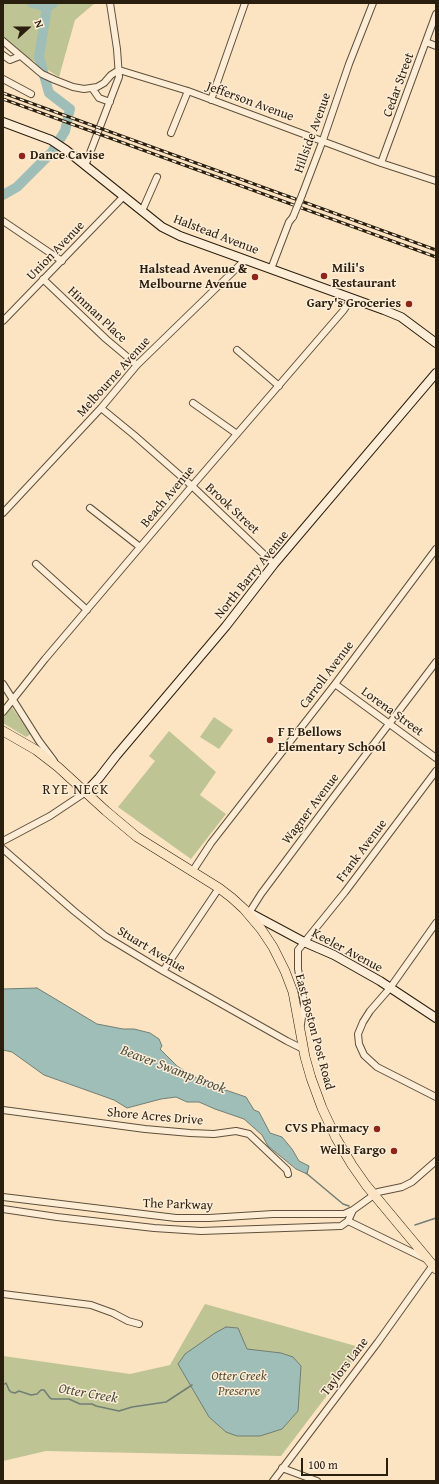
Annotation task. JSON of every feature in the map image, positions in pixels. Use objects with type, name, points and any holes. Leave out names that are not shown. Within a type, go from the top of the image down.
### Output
[{"type":"main road","name":"East Boston Post Road","points":[[3,731],[36,750],[58,767],[137,837],[219,888],[247,911],[273,947],[285,971],[293,992],[304,1049],[318,1098],[336,1138],[352,1165],[374,1194],[433,1265]]},
{"type":"street","points":[[86,166],[119,77],[110,3]]},
{"type":"street","points":[[211,100],[245,3]]},
{"type":"street","name":"Hillside Avenue","points":[[271,269],[289,222],[293,217],[302,195],[349,64],[373,3]]},
{"type":"street","name":"Cedar Street","points":[[381,163],[436,14]]},
{"type":"street","points":[[3,41],[32,66],[51,78],[73,87],[92,88],[104,83],[110,75],[119,70]]},
{"type":"street","points":[[426,42],[436,46]]},
{"type":"street","points":[[3,55],[10,60],[20,56]]},
{"type":"street","name":"Jefferson Avenue","points":[[119,70],[188,91],[323,140],[381,163],[436,181]]},
{"type":"street","points":[[3,79],[31,94]]},
{"type":"street","points":[[92,88],[99,98],[110,102]]},
{"type":"street","points":[[171,133],[188,91]]},
{"type":"street","name":"Halstead Avenue","points":[[3,122],[51,140],[66,150],[162,227],[180,236],[401,317],[436,343]]},
{"type":"street","points":[[142,210],[157,176]]},
{"type":"street","name":"Union Avenue","points":[[3,321],[124,196]]},
{"type":"street","points":[[3,221],[62,261]]},
{"type":"street","name":"Melbourne Avenue","points":[[3,512],[101,408],[137,365],[245,260]]},
{"type":"street","name":"Hinman Place","points":[[43,279],[106,339],[137,365]]},
{"type":"street","name":"Beach Avenue","points":[[3,712],[45,659],[343,311],[352,298]]},
{"type":"street","points":[[237,350],[279,386]]},
{"type":"street","name":"North Barry Avenue","points":[[86,792],[226,626],[274,564],[436,373]]},
{"type":"street","points":[[193,403],[237,434]]},
{"type":"street","name":"Brook Street","points":[[101,408],[192,486],[274,564]]},
{"type":"street","points":[[90,508],[140,547]]},
{"type":"street","name":"Carroll Avenue","points":[[192,872],[211,843],[335,684],[436,549]]},
{"type":"street","points":[[36,564],[87,610]]},
{"type":"street","name":"Wagner Avenue","points":[[247,911],[436,662]]},
{"type":"street","points":[[3,684],[39,741],[58,767]]},
{"type":"street","name":"Lorena Street","points":[[335,684],[436,758]]},
{"type":"street","name":"Frank Avenue","points":[[304,942],[345,892],[436,771]]},
{"type":"street","points":[[3,841],[50,816],[86,792]]},
{"type":"street","name":"Stuart Avenue","points":[[3,849],[105,936],[286,1041],[304,1049]]},
{"type":"street","points":[[163,971],[219,888]]},
{"type":"street","name":"Keeler Avenue","points":[[247,911],[304,942],[334,955],[390,988],[436,1018]]},
{"type":"street","points":[[436,923],[390,988],[370,1010],[358,1034],[359,1044],[364,1055],[377,1067],[436,1097]]},
{"type":"street","points":[[300,1029],[304,1003],[298,969],[298,950],[304,942]]},
{"type":"street","name":"Shore Acres Drive","points":[[3,1110],[145,1129],[214,1134],[236,1131],[249,1134],[287,1170],[288,1174]]},
{"type":"street","name":"The Parkway","points":[[3,1197],[176,1218],[209,1218],[273,1214],[344,1214],[353,1210],[374,1194],[385,1189],[402,1186],[412,1182],[436,1161]]},
{"type":"street","name":"The Parkway","points":[[3,1209],[154,1228],[202,1231],[322,1228],[341,1226],[348,1221],[353,1210]]},
{"type":"street","points":[[348,1221],[433,1265]]},
{"type":"street","name":"Taylors Lane","points":[[273,1481],[378,1342],[433,1265]]},
{"type":"street","points":[[3,1294],[91,1305],[113,1313],[128,1321],[139,1324]]},
{"type":"street","points":[[282,1468],[317,1481]]},
{"type":"green space","points":[[3,3],[95,3],[75,20],[59,77],[3,42]]},
{"type":"green space","points":[[12,707],[31,734],[26,737],[3,723],[3,718]]},
{"type":"green space","points":[[214,717],[233,730],[219,749],[200,737]]},
{"type":"green space","points":[[169,731],[216,772],[200,795],[226,814],[191,859],[118,807],[155,761],[149,756]]},
{"type":"green space","name":"Otter Creek Preserve","points":[[205,1304],[363,1348],[281,1456],[46,1451],[3,1461],[3,1356],[130,1374],[170,1365]]},
{"type":"water","points":[[37,988],[97,1024],[123,1029],[134,1029],[150,1033],[159,1039],[162,1046],[160,1049],[177,1066],[205,1083],[246,1097],[254,1110],[259,1112],[270,1133],[282,1137],[292,1149],[299,1161],[309,1166],[307,1174],[296,1169],[268,1146],[262,1135],[244,1119],[199,1102],[187,1102],[176,1097],[161,1099],[127,1108],[114,1100],[44,1075],[12,1052],[3,1050],[3,989]]},
{"type":"water","points":[[226,1327],[238,1328],[247,1349],[281,1353],[293,1357],[301,1366],[298,1411],[282,1429],[260,1436],[237,1436],[226,1432],[209,1417],[178,1364],[185,1354]]},
{"type":"waterway","points":[[32,3],[47,7]]},
{"type":"waterway","points":[[3,195],[17,187],[52,152],[65,131],[70,109],[49,93],[39,57],[47,7],[53,3]]},
{"type":"waterway","name":"Beaver Swamp Brook","points":[[306,1173],[343,1204],[349,1206]]},
{"type":"waterway","name":"Beaver Swamp Brook","points":[[415,1225],[436,1218]]},
{"type":"waterway","name":"Otter Creek","points":[[3,1385],[6,1383],[9,1390],[15,1393],[19,1391],[31,1395],[37,1394],[41,1390],[44,1390],[52,1399],[69,1399],[80,1404],[92,1404],[119,1411],[132,1407],[166,1402],[192,1385]]},
{"type":"railway","points":[[3,93],[436,250]]},
{"type":"railway","points":[[3,99],[436,257]]},
{"type":"place","name":"Dance Cavise","points":[[22,156]]},
{"type":"place","name":"Mili's Restaurant","points":[[324,276]]},
{"type":"place","name":"Halstead Avenue & Melbourne Avenue","points":[[255,277]]},
{"type":"place","name":"Gary's Groceries","points":[[409,304]]},
{"type":"place","name":"F E Bellows Elementary School","points":[[270,740]]},
{"type":"place","name":"CVS Pharmacy","points":[[377,1129]]},
{"type":"place","name":"Wells Fargo","points":[[394,1151]]},
{"type":"district","name":"RYE NECK","points":[[76,790]]}]
